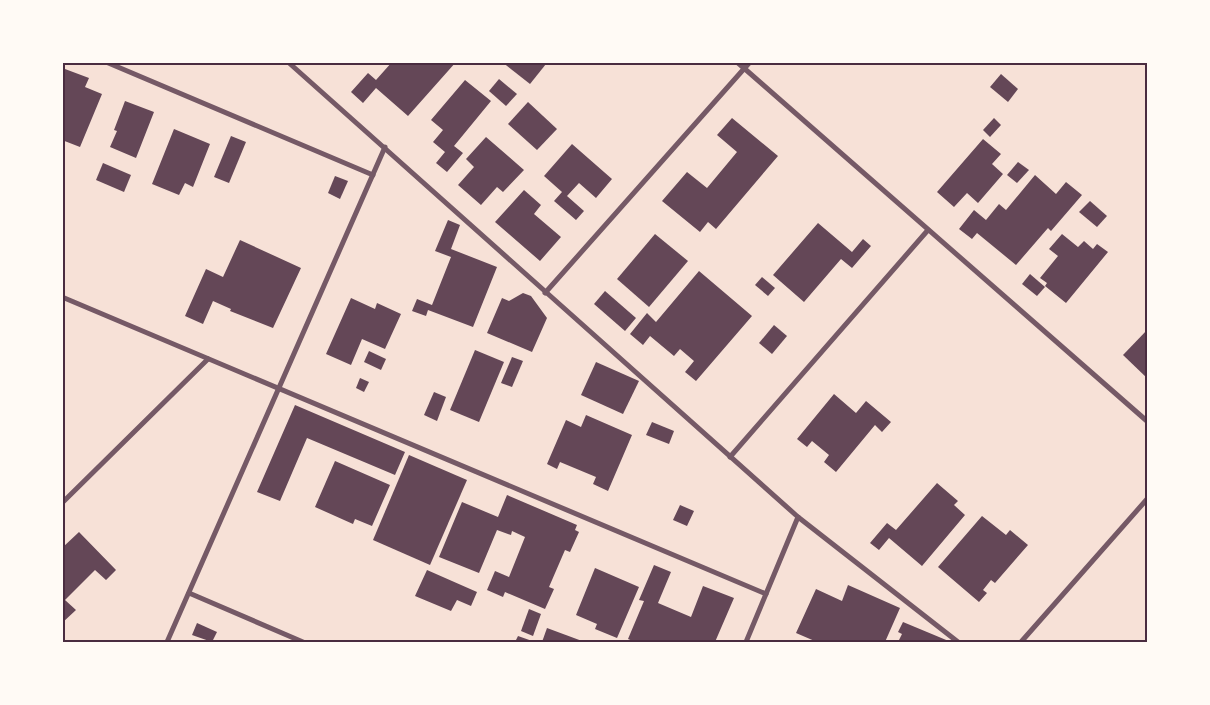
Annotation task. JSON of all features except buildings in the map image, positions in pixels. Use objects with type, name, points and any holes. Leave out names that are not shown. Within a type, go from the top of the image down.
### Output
[{"type":"street","points":[[106,62],[373,175]]},
{"type":"street","points":[[288,62],[798,517],[958,642]]},
{"type":"street","points":[[737,62],[1148,422]]},
{"type":"street","points":[[545,293],[750,62]]},
{"type":"street","points":[[168,642],[385,147]]},
{"type":"street","points":[[730,457],[928,230]]},
{"type":"street","points":[[62,297],[766,594]]},
{"type":"street","points":[[62,503],[208,359]]},
{"type":"street","points":[[1021,642],[1148,498]]},
{"type":"street","points":[[746,642],[798,517]]},
{"type":"street","points":[[189,593],[303,642]]}]
